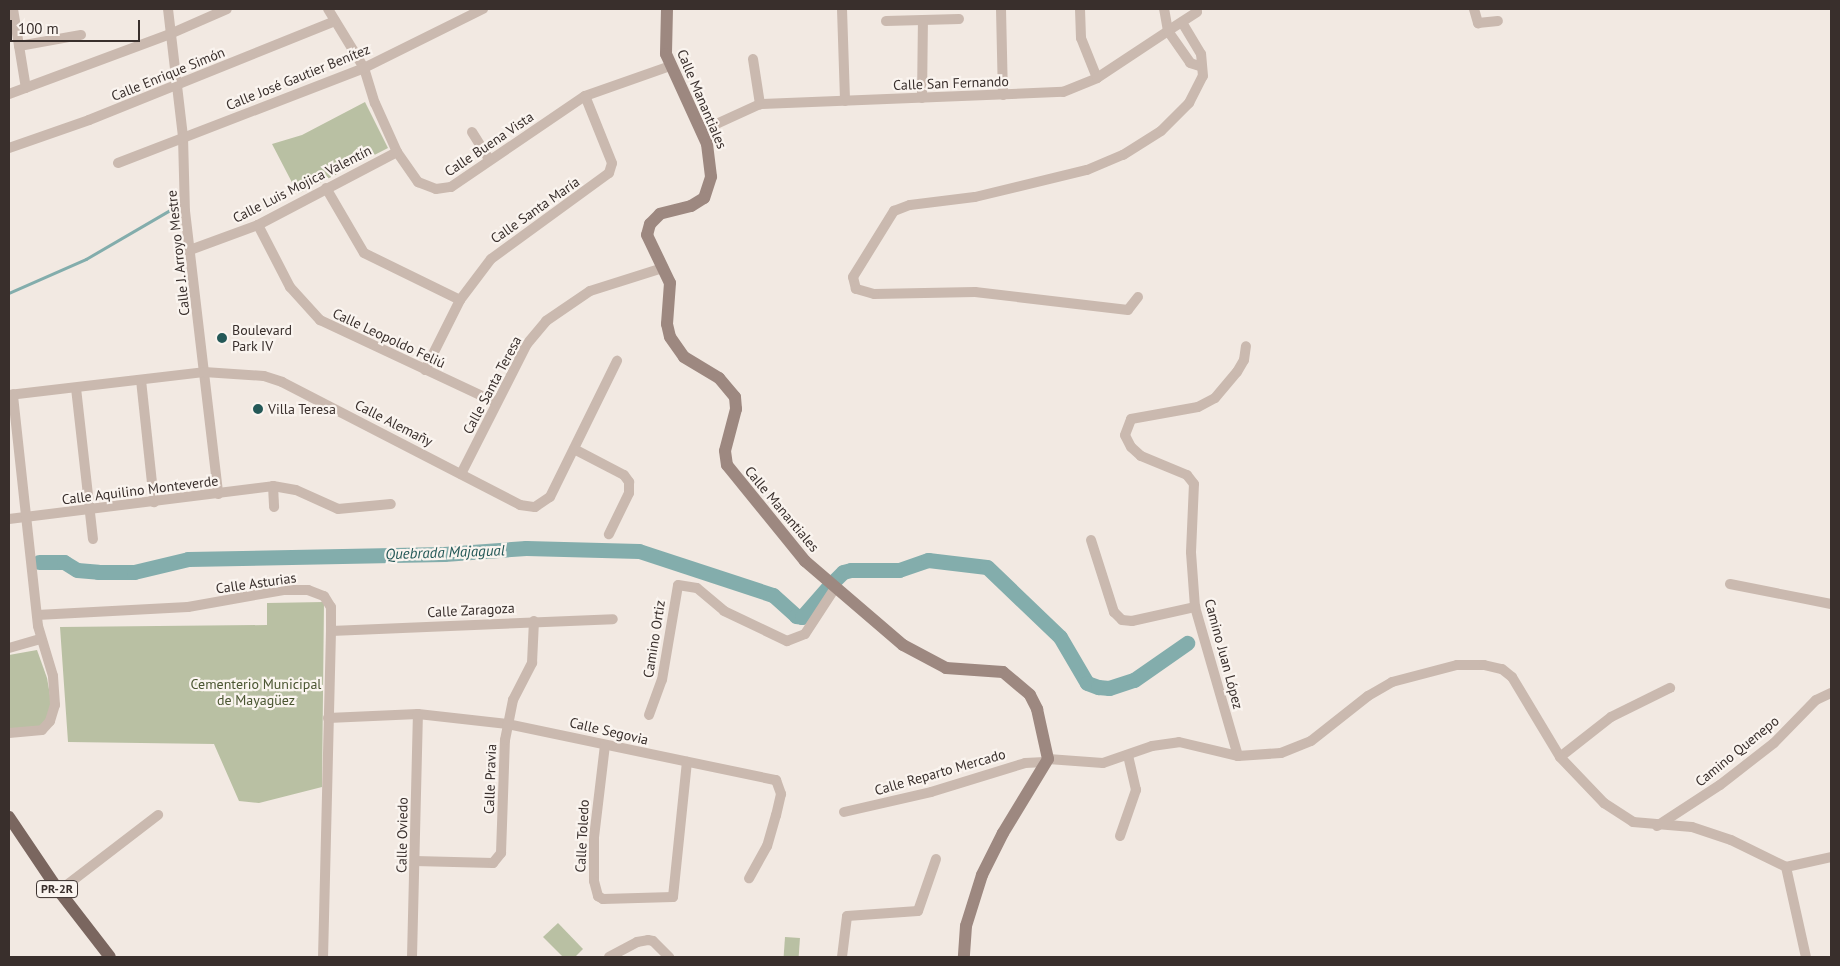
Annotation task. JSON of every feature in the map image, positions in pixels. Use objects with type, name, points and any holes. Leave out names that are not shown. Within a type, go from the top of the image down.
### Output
[{"type":"main road","name":"PR-2R","points":[[9,817],[59,891],[110,957]]},
{"type":"street","points":[[13,9],[26,88]]},
{"type":"street","name":"Calle J. Arroyo Mestre","points":[[168,9],[175,87],[183,137],[185,211],[218,494]]},
{"type":"street","points":[[9,94],[170,34],[226,9]]},
{"type":"street","name":"Calle Buena Vista","points":[[328,9],[364,68],[371,94],[397,152],[418,182],[436,189],[451,187],[489,159],[585,96],[670,66]]},
{"type":"street","name":"Calle José Gautier Benítez","points":[[118,163],[364,68],[483,9]]},
{"type":"street","name":"Calle Manantiales","points":[[667,9],[664,43],[670,66],[701,131],[712,166],[707,192],[698,203],[660,214],[648,230],[648,241],[670,283],[668,331],[674,345],[684,357],[726,384],[735,397],[736,409],[725,451],[727,465],[805,561],[903,645],[936,664],[1003,672],[1014,678],[1030,695],[1037,710],[1046,761]]},
{"type":"street","points":[[842,9],[845,101]]},
{"type":"street","points":[[1001,9],[1003,94]]},
{"type":"street","points":[[1080,9],[1081,38],[1097,78]]},
{"type":"street","points":[[1164,9],[1168,31],[1190,63],[1200,66]]},
{"type":"street","name":"Calle San Fernando","points":[[701,131],[760,104],[1063,92],[1097,78],[1197,12],[1196,9]]},
{"type":"street","points":[[1474,9],[1478,23],[1498,21]]},
{"type":"street","points":[[886,21],[959,19]]},
{"type":"street","points":[[922,98],[923,20]]},
{"type":"street","name":"Calle Enrique Simón","points":[[9,148],[175,87],[335,21]]},
{"type":"street","points":[[1138,297],[1128,310],[975,292],[874,294],[856,289],[853,277],[889,217],[901,208],[975,198],[1087,170],[1142,144],[1189,103],[1201,82],[1201,54],[1182,22]]},
{"type":"street","points":[[19,46],[81,35]]},
{"type":"street","points":[[754,59],[760,104]]},
{"type":"street","name":"Calle Santa María","points":[[425,370],[460,300],[478,273],[503,248],[609,173],[612,163],[585,96]]},
{"type":"street","points":[[472,132],[489,159]]},
{"type":"street","name":"Calle Luis Mojica Valentín","points":[[190,250],[258,225],[397,152]]},
{"type":"street","points":[[326,188],[364,253],[460,300]]},
{"type":"street","name":"Calle Leopoldo Feliú","points":[[258,225],[290,287],[308,310],[337,330],[497,403]]},
{"type":"street","name":"Calle Santa Teresa","points":[[461,474],[527,344],[555,313],[590,291],[663,268]]},
{"type":"street","name":"Camino Juan López","points":[[1238,756],[1196,607],[1191,552],[1194,484],[1187,475],[1141,456],[1127,441],[1126,428],[1131,419],[1152,418],[1207,404],[1230,384],[1244,360],[1246,346]]},
{"type":"street","name":"Calle Alemañy","points":[[11,394],[204,372],[259,374],[282,382],[520,504],[535,507],[550,497],[617,361]]},
{"type":"street","points":[[141,380],[154,502]]},
{"type":"street","points":[[76,388],[93,539]]},
{"type":"street","points":[[9,733],[42,730],[53,715],[53,676],[40,639],[11,394]]},
{"type":"street","points":[[574,449],[624,475],[629,482],[629,493],[609,534]]},
{"type":"street","points":[[274,486],[274,507]]},
{"type":"street","name":"Calle Aquilino Monteverde","points":[[9,519],[274,486],[296,490],[338,509],[391,504]]},
{"type":"street","points":[[1091,540],[1114,612],[1122,620],[1132,621],[1196,607]]},
{"type":"street","name":"Camino Ortiz","points":[[649,715],[662,680],[671,619],[679,584],[697,588],[724,611],[787,640],[805,634],[835,588]]},
{"type":"street","points":[[1730,584],[1831,604]]},
{"type":"street","name":"Calle Asturias","points":[[37,615],[160,610],[298,589],[324,596],[331,607],[331,631],[323,957]]},
{"type":"street","name":"Calle Zaragoza","points":[[331,631],[613,619]]},
{"type":"street","name":"Calle Pravia","points":[[415,861],[493,863],[498,860],[501,853],[507,724],[513,700],[532,663],[534,621]]},
{"type":"street","points":[[9,648],[40,639]]},
{"type":"street","name":"Calle Reparto Mercado","points":[[844,812],[931,792],[1025,763],[1046,761],[1092,764],[1128,755],[1152,746],[1179,742],[1238,756],[1266,756],[1311,741],[1368,696],[1392,682],[1434,669],[1472,664],[1502,669],[1512,677],[1560,757],[1604,803],[1633,822],[1656,826],[1692,827],[1731,840],[1786,867]]},
{"type":"street","points":[[1560,757],[1611,717],[1670,688]]},
{"type":"street","name":"Camino Quenepo","points":[[1656,826],[1720,785],[1774,743],[1816,700],[1831,693]]},
{"type":"street","name":"Calle Segovia","points":[[328,718],[418,714],[507,724],[770,778],[779,784],[781,794],[771,834],[749,878]]},
{"type":"street","name":"Calle Oviedo","points":[[412,957],[418,714]]},
{"type":"street","name":"Calle Toledo","points":[[605,745],[594,837],[594,881],[598,896],[603,899],[673,897],[686,762]]},
{"type":"street","points":[[1120,836],[1136,790],[1128,755]]},
{"type":"street","points":[[964,957],[966,926],[982,875],[1003,832],[1046,761]]},
{"type":"street","points":[[59,891],[158,815]]},
{"type":"street","points":[[1806,957],[1786,867],[1831,857]]},
{"type":"street","points":[[842,957],[847,916],[918,911],[936,859]]},
{"type":"street","points":[[609,957],[637,942],[648,940],[653,941],[669,957]]},
{"type":"green space","points":[[365,102],[388,148],[298,194],[272,144],[302,135]]},
{"type":"green space","name":"Cementerio Municipal de Mayagüez","points":[[324,602],[322,787],[259,803],[239,801],[214,744],[68,742],[60,627],[267,625],[267,603]]},
{"type":"green space","points":[[37,650],[47,678],[51,701],[50,716],[40,726],[9,729],[9,655]]},
{"type":"green space","points":[[558,923],[583,949],[575,957],[563,957],[543,937]]},
{"type":"green space","points":[[785,937],[800,938],[799,957],[784,957]]},
{"type":"waterway","points":[[9,293],[86,259],[177,206]]},
{"type":"waterway","name":"Quebrada Majagual","points":[[39,562],[64,562],[77,570],[134,572],[188,559],[444,554],[526,548],[639,551],[773,595],[796,616],[802,617],[827,588]]},
{"type":"waterway","name":"Quebrada Majagual","points":[[835,580],[843,572],[851,570],[899,570],[928,560],[987,567],[1060,637],[1087,683],[1098,687],[1109,688],[1134,680],[1187,643]]},
{"type":"place","name":"Boulevard Park IV","points":[[222,338]]},
{"type":"place","name":"Villa Teresa","points":[[258,409]]}]
